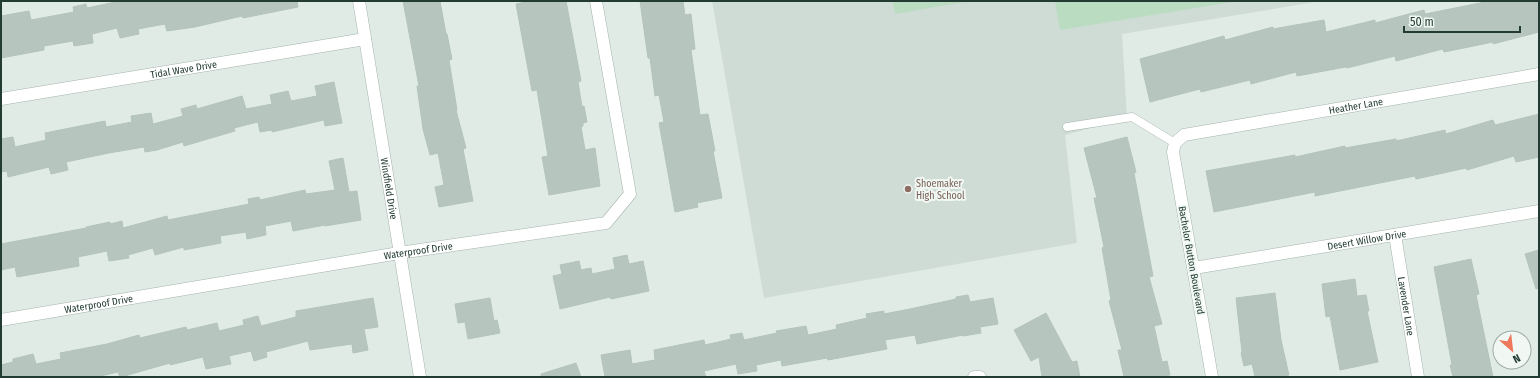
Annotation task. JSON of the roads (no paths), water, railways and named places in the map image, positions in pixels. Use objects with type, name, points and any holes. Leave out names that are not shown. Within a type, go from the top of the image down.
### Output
[{"type":"street","name":"Windfield Drive","points":[[358,1],[420,377]]},
{"type":"street","name":"Waterproof Drive","points":[[1,320],[399,253],[606,223],[630,194],[596,1]]},
{"type":"street","name":"Tidal Wave Drive","points":[[1,99],[365,39]]},
{"type":"street","name":"Heather Lane","points":[[1175,143],[1184,135],[1539,74]]},
{"type":"street","name":"Bachelor Button Boulevard","points":[[1175,143],[1173,152],[1212,377]]},
{"type":"street","name":"Desert Willow Drive","points":[[1194,268],[1539,211]]},
{"type":"street","name":"Lavender Lane","points":[[1395,236],[1418,377]]},
{"type":"street","points":[[974,377],[980,377]]},
{"type":"lane","points":[[1067,127],[1132,117],[1175,143]]},
{"type":"place","name":"Shoemaker High School","points":[[908,189]]}]
